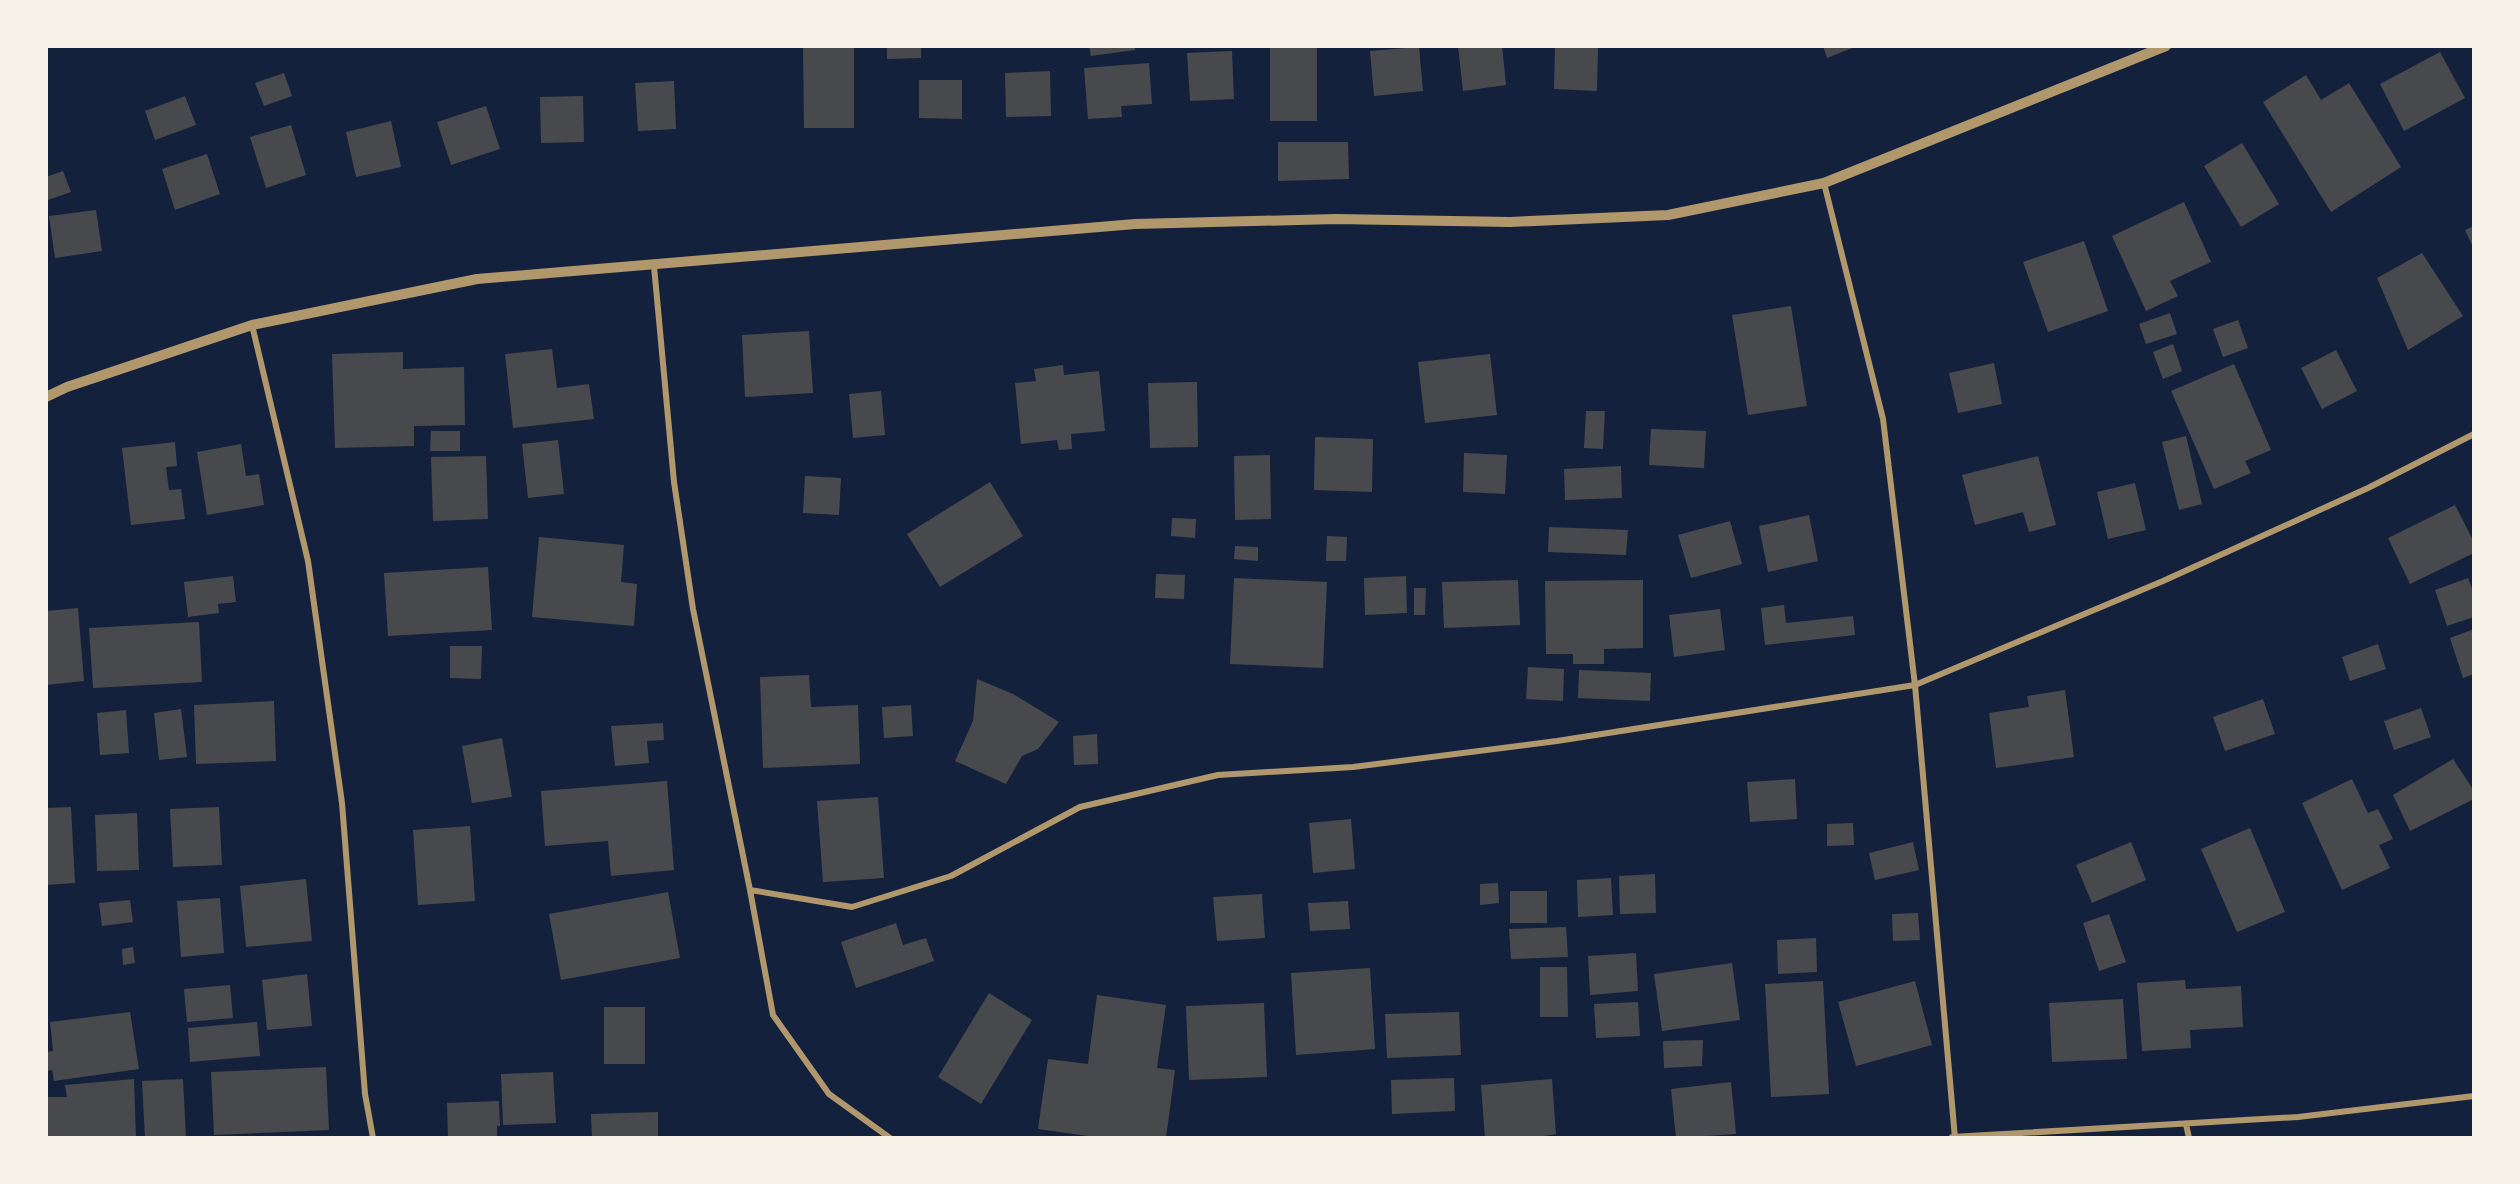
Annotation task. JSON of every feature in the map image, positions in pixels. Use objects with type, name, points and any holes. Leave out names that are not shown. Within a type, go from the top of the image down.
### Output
[{"type":"street","points":[[46,397],[67,387],[252,325],[477,279],[1135,224],[1336,219],[1510,222],[1668,215],[1824,183],[2166,46]]},
{"type":"street","points":[[1824,183],[1883,419],[1915,685],[1954,1137],[2298,1117],[2474,1096]]},
{"type":"street","points":[[654,266],[674,482],[691,598],[773,1015],[829,1094],[890,1137]]},
{"type":"street","points":[[252,325],[308,561],[342,803],[365,1094],[373,1137]]},
{"type":"street","points":[[750,890],[852,907],[951,876],[1080,807],[1218,775],[1353,767],[1478,751],[1915,685],[2173,576],[2368,488],[2474,434]]},
{"type":"street","points":[[2186,1124],[2189,1137]]},
{"type":"building","points":[[803,46],[854,46],[854,128],[804,128]]},
{"type":"building","points":[[887,46],[921,46],[921,58],[887,59]]},
{"type":"building","points":[[1089,46],[1135,46],[1135,50],[1091,56]]},
{"type":"building","points":[[1270,46],[1317,46],[1317,121],[1270,121]]},
{"type":"building","points":[[1458,46],[1502,46],[1506,85],[1463,91]]},
{"type":"building","points":[[1555,46],[1598,46],[1597,91],[1554,89]]},
{"type":"building","points":[[1823,46],[1855,46],[1855,47],[1827,58]]},
{"type":"building","points":[[1419,47],[1423,91],[1374,96],[1370,51]]},
{"type":"building","points":[[1232,51],[1234,99],[1190,101],[1187,53]]},
{"type":"building","points":[[2440,52],[2465,98],[2404,131],[2380,84]]},
{"type":"building","points":[[1149,63],[1152,104],[1121,106],[1122,117],[1088,119],[1084,68]]},
{"type":"building","points":[[1050,71],[1051,116],[1006,117],[1005,73]]},
{"type":"building","points":[[284,73],[292,96],[264,106],[255,83]]},
{"type":"building","points":[[2306,75],[2321,100],[2349,83],[2401,167],[2331,212],[2263,102]]},
{"type":"building","points":[[919,80],[962,80],[962,119],[919,118]]},
{"type":"building","points":[[674,81],[676,129],[638,131],[635,83]]},
{"type":"building","points":[[185,96],[196,125],[155,140],[145,111]]},
{"type":"building","points":[[583,96],[584,142],[541,143],[540,97]]},
{"type":"building","points":[[486,106],[500,149],[451,165],[437,122]]},
{"type":"building","points":[[391,121],[401,167],[356,177],[346,132]]},
{"type":"building","points":[[291,125],[306,175],[266,188],[250,137]]},
{"type":"building","points":[[1278,142],[1348,142],[1349,179],[1278,181]]},
{"type":"building","points":[[2242,143],[2279,204],[2241,227],[2204,166]]},
{"type":"building","points":[[207,154],[220,194],[175,210],[162,169]]},
{"type":"building","points":[[63,171],[71,192],[48,200],[46,177]]},
{"type":"building","points":[[2184,202],[2211,262],[2170,281],[2178,296],[2146,311],[2112,236]]},
{"type":"building","points":[[96,210],[102,251],[55,258],[49,216]]},
{"type":"building","points":[[2474,226],[2474,249],[2465,230]]},
{"type":"building","points":[[2084,241],[2108,311],[2048,332],[2023,262]]},
{"type":"building","points":[[2422,253],[2463,316],[2408,350],[2377,278]]},
{"type":"building","points":[[1791,306],[1807,406],[1748,415],[1732,315]]},
{"type":"building","points":[[2170,313],[2177,334],[2146,344],[2139,324]]},
{"type":"building","points":[[2238,320],[2248,348],[2223,357],[2213,329]]},
{"type":"building","points":[[809,331],[813,393],[745,397],[742,335]]},
{"type":"building","points":[[2173,344],[2182,371],[2163,379],[2153,352]]},
{"type":"building","points":[[552,349],[557,388],[589,384],[594,419],[513,428],[505,354]]},
{"type":"building","points":[[2336,350],[2357,391],[2322,409],[2301,368]]},
{"type":"building","points":[[403,352],[403,369],[464,367],[465,425],[414,426],[414,446],[335,448],[332,354]]},
{"type":"building","points":[[1490,354],[1497,415],[1425,423],[1418,362]]},
{"type":"building","points":[[1994,363],[2002,404],[1958,413],[1949,373]]},
{"type":"building","points":[[2234,364],[2271,450],[2245,461],[2251,473],[2214,489],[2171,391]]},
{"type":"building","points":[[1063,365],[1064,375],[1099,371],[1105,431],[1071,434],[1072,449],[1059,450],[1057,440],[1021,444],[1015,383],[1036,381],[1034,369]]},
{"type":"building","points":[[1197,382],[1198,447],[1150,448],[1148,383]]},
{"type":"building","points":[[881,391],[885,435],[853,438],[849,394]]},
{"type":"building","points":[[1586,411],[1605,411],[1603,449],[1584,448]]},
{"type":"building","points":[[1651,429],[1706,431],[1704,468],[1649,465]]},
{"type":"building","points":[[431,431],[460,431],[460,451],[430,451]]},
{"type":"building","points":[[2186,436],[2202,504],[2179,510],[2162,442]]},
{"type":"building","points":[[1315,437],[1373,439],[1372,492],[1314,490]]},
{"type":"building","points":[[558,440],[564,494],[528,498],[522,444]]},
{"type":"building","points":[[175,442],[177,466],[166,467],[169,490],[181,489],[185,519],[131,525],[122,448]]},
{"type":"building","points":[[241,444],[246,476],[259,474],[264,505],[207,515],[197,452]]},
{"type":"building","points":[[1464,453],[1507,455],[1505,494],[1463,492]]},
{"type":"building","points":[[1270,455],[1271,519],[1235,520],[1234,456]]},
{"type":"building","points":[[486,456],[488,519],[433,521],[431,457]]},
{"type":"building","points":[[2038,456],[2056,525],[2029,532],[2023,512],[1975,525],[1962,475]]},
{"type":"building","points":[[1621,466],[1622,498],[1565,500],[1564,469]]},
{"type":"building","points":[[805,476],[841,478],[839,515],[803,513]]},
{"type":"building","points":[[990,482],[1023,536],[940,587],[907,534]]},
{"type":"building","points":[[2135,483],[2146,530],[2108,539],[2097,492]]},
{"type":"building","points":[[2455,505],[2474,542],[2474,553],[2410,584],[2388,538]]},
{"type":"building","points":[[1809,515],[1818,561],[1768,572],[1759,526]]},
{"type":"building","points":[[1172,518],[1196,519],[1195,538],[1171,536]]},
{"type":"building","points":[[1730,521],[1742,564],[1691,578],[1678,535]]},
{"type":"building","points":[[1549,527],[1628,530],[1626,555],[1548,552]]},
{"type":"building","points":[[1327,536],[1347,537],[1346,561],[1326,561]]},
{"type":"building","points":[[539,537],[624,545],[621,582],[637,584],[634,626],[532,617]]},
{"type":"building","points":[[1235,546],[1258,547],[1258,561],[1234,559]]},
{"type":"building","points":[[488,567],[492,630],[388,636],[384,573]]},
{"type":"building","points":[[1156,574],[1185,575],[1184,599],[1155,598]]},
{"type":"building","points":[[233,576],[236,602],[218,604],[219,613],[188,617],[184,582]]},
{"type":"building","points":[[1406,576],[1407,613],[1365,615],[1364,578]]},
{"type":"building","points":[[1234,578],[1327,582],[1323,668],[1230,664]]},
{"type":"building","points":[[2468,578],[2474,594],[2474,617],[2447,626],[2435,590]]},
{"type":"building","points":[[1518,580],[1520,625],[1444,628],[1442,582]]},
{"type":"building","points":[[1643,580],[1643,648],[1604,649],[1604,664],[1573,664],[1573,654],[1546,654],[1545,581]]},
{"type":"building","points":[[1414,588],[1426,588],[1425,615],[1414,615]]},
{"type":"building","points":[[1784,605],[1786,623],[1853,616],[1855,635],[1765,645],[1761,608]]},
{"type":"building","points":[[78,608],[84,681],[46,685],[46,611]]},
{"type":"building","points":[[1720,609],[1725,650],[1674,657],[1669,615]]},
{"type":"building","points":[[199,622],[202,682],[93,688],[89,628]]},
{"type":"building","points":[[2474,629],[2474,674],[2463,678],[2450,638]]},
{"type":"building","points":[[2378,644],[2386,669],[2350,681],[2342,657]]},
{"type":"building","points":[[450,646],[482,646],[481,679],[450,678]]},
{"type":"building","points":[[1528,667],[1564,669],[1563,701],[1526,699]]},
{"type":"building","points":[[1579,670],[1651,673],[1650,701],[1578,698]]},
{"type":"building","points":[[809,675],[811,707],[858,705],[860,764],[763,768],[760,677]]},
{"type":"building","points":[[977,679],[1013,694],[1059,722],[1038,749],[1022,756],[1006,784],[955,761],[973,721]]},
{"type":"building","points":[[2065,690],[2074,757],[1996,768],[1989,713],[2029,707],[2027,696]]},
{"type":"building","points":[[2263,699],[2275,734],[2225,751],[2213,717]]},
{"type":"building","points":[[274,701],[276,761],[196,764],[194,705]]},
{"type":"building","points":[[911,705],[913,736],[884,738],[882,707]]},
{"type":"building","points":[[2421,708],[2431,737],[2394,750],[2384,721]]},
{"type":"building","points":[[181,709],[187,757],[159,760],[154,713]]},
{"type":"building","points":[[126,710],[129,753],[100,755],[97,713]]},
{"type":"building","points":[[663,723],[664,740],[647,741],[649,763],[615,766],[611,726]]},
{"type":"building","points":[[1097,734],[1098,764],[1074,765],[1073,736]]},
{"type":"building","points":[[502,738],[512,797],[472,803],[462,746]]},
{"type":"building","points":[[2453,759],[2474,791],[2474,799],[2410,831],[2393,795]]},
{"type":"building","points":[[1795,779],[1797,819],[1750,822],[1747,782]]},
{"type":"building","points":[[2352,779],[2368,813],[2378,809],[2393,839],[2379,845],[2390,868],[2342,890],[2302,803]]},
{"type":"building","points":[[667,781],[674,870],[611,876],[608,841],[545,846],[541,791]]},
{"type":"building","points":[[878,797],[884,878],[823,882],[817,801]]},
{"type":"building","points":[[71,807],[75,883],[46,885],[46,808]]},
{"type":"building","points":[[219,807],[222,865],[173,867],[170,809]]},
{"type":"building","points":[[137,813],[139,870],[97,871],[95,815]]},
{"type":"building","points":[[1351,819],[1355,869],[1313,873],[1309,823]]},
{"type":"building","points":[[1853,823],[1854,845],[1827,846],[1827,824]]},
{"type":"building","points":[[470,826],[475,901],[418,905],[413,830]]},
{"type":"building","points":[[2250,828],[2285,912],[2237,932],[2201,849]]},
{"type":"building","points":[[1913,842],[1919,870],[1875,880],[1869,853]]},
{"type":"building","points":[[2131,842],[2146,880],[2092,903],[2076,865]]},
{"type":"building","points":[[1655,874],[1656,913],[1620,914],[1619,876]]},
{"type":"building","points":[[1611,878],[1613,915],[1578,917],[1577,880]]},
{"type":"building","points":[[306,879],[312,941],[246,947],[240,886]]},
{"type":"building","points":[[1498,883],[1499,903],[1480,905],[1480,884]]},
{"type":"building","points":[[1510,891],[1547,891],[1547,923],[1510,923]]},
{"type":"building","points":[[668,892],[680,958],[561,980],[549,914]]},
{"type":"building","points":[[1262,894],[1265,938],[1217,941],[1213,897]]},
{"type":"building","points":[[220,898],[224,953],[181,957],[177,901]]},
{"type":"building","points":[[130,900],[133,922],[102,926],[99,903]]},
{"type":"building","points":[[1348,901],[1350,929],[1310,931],[1308,903]]},
{"type":"building","points":[[1918,913],[1920,940],[1893,941],[1892,914]]},
{"type":"building","points":[[2109,914],[2126,962],[2099,971],[2083,923]]},
{"type":"building","points":[[896,923],[903,945],[926,938],[934,961],[856,988],[841,942]]},
{"type":"building","points":[[1566,927],[1568,957],[1511,959],[1509,929]]},
{"type":"building","points":[[1816,938],[1817,972],[1778,974],[1777,940]]},
{"type":"building","points":[[133,947],[135,963],[123,965],[122,949]]},
{"type":"building","points":[[1636,953],[1638,991],[1590,995],[1588,956]]},
{"type":"building","points":[[1732,963],[1740,1020],[1662,1031],[1654,974]]},
{"type":"building","points":[[1540,967],[1567,967],[1568,1017],[1540,1017]]},
{"type":"building","points":[[1370,968],[1375,1049],[1296,1055],[1291,973]]},
{"type":"building","points":[[307,974],[312,1026],[267,1030],[262,980]]},
{"type":"building","points":[[2185,980],[2186,989],[2241,986],[2243,1027],[2190,1030],[2191,1048],[2142,1051],[2137,983]]},
{"type":"building","points":[[1823,981],[1829,1094],[1771,1097],[1765,984]]},
{"type":"building","points":[[1915,981],[1932,1045],[1856,1066],[1838,1002]]},
{"type":"building","points":[[230,985],[233,1018],[187,1022],[184,989]]},
{"type":"building","points":[[989,993],[1032,1020],[981,1104],[938,1077]]},
{"type":"building","points":[[1097,995],[1166,1005],[1157,1068],[1175,1070],[1166,1138],[1102,1138],[1038,1129],[1048,1059],[1088,1064]]},
{"type":"building","points":[[2123,999],[2127,1059],[2052,1062],[2049,1003]]},
{"type":"building","points":[[1638,1002],[1640,1036],[1596,1038],[1594,1004]]},
{"type":"building","points":[[1264,1003],[1267,1077],[1189,1080],[1186,1006]]},
{"type":"building","points":[[604,1007],[645,1007],[645,1064],[604,1064]]},
{"type":"building","points":[[130,1012],[139,1069],[54,1081],[52,1070],[46,1071],[46,1052],[53,1051],[50,1022]]},
{"type":"building","points":[[1459,1012],[1461,1055],[1387,1058],[1385,1014]]},
{"type":"building","points":[[257,1022],[260,1056],[190,1062],[188,1028]]},
{"type":"building","points":[[1703,1040],[1702,1066],[1664,1068],[1663,1041]]},
{"type":"building","points":[[326,1067],[329,1130],[214,1135],[211,1072]]},
{"type":"building","points":[[553,1072],[556,1123],[503,1125],[501,1074]]},
{"type":"building","points":[[1454,1078],[1455,1111],[1392,1114],[1391,1080]]},
{"type":"building","points":[[134,1079],[136,1138],[46,1138],[46,1097],[67,1097],[65,1085]]},
{"type":"building","points":[[183,1079],[186,1138],[145,1138],[142,1081]]},
{"type":"building","points":[[1552,1079],[1556,1134],[1532,1138],[1485,1138],[1481,1085]]},
{"type":"building","points":[[1731,1082],[1736,1134],[1676,1138],[1671,1089]]},
{"type":"building","points":[[499,1101],[500,1126],[497,1126],[497,1138],[448,1138],[447,1103]]},
{"type":"building","points":[[658,1112],[658,1138],[592,1138],[591,1114]]}]
